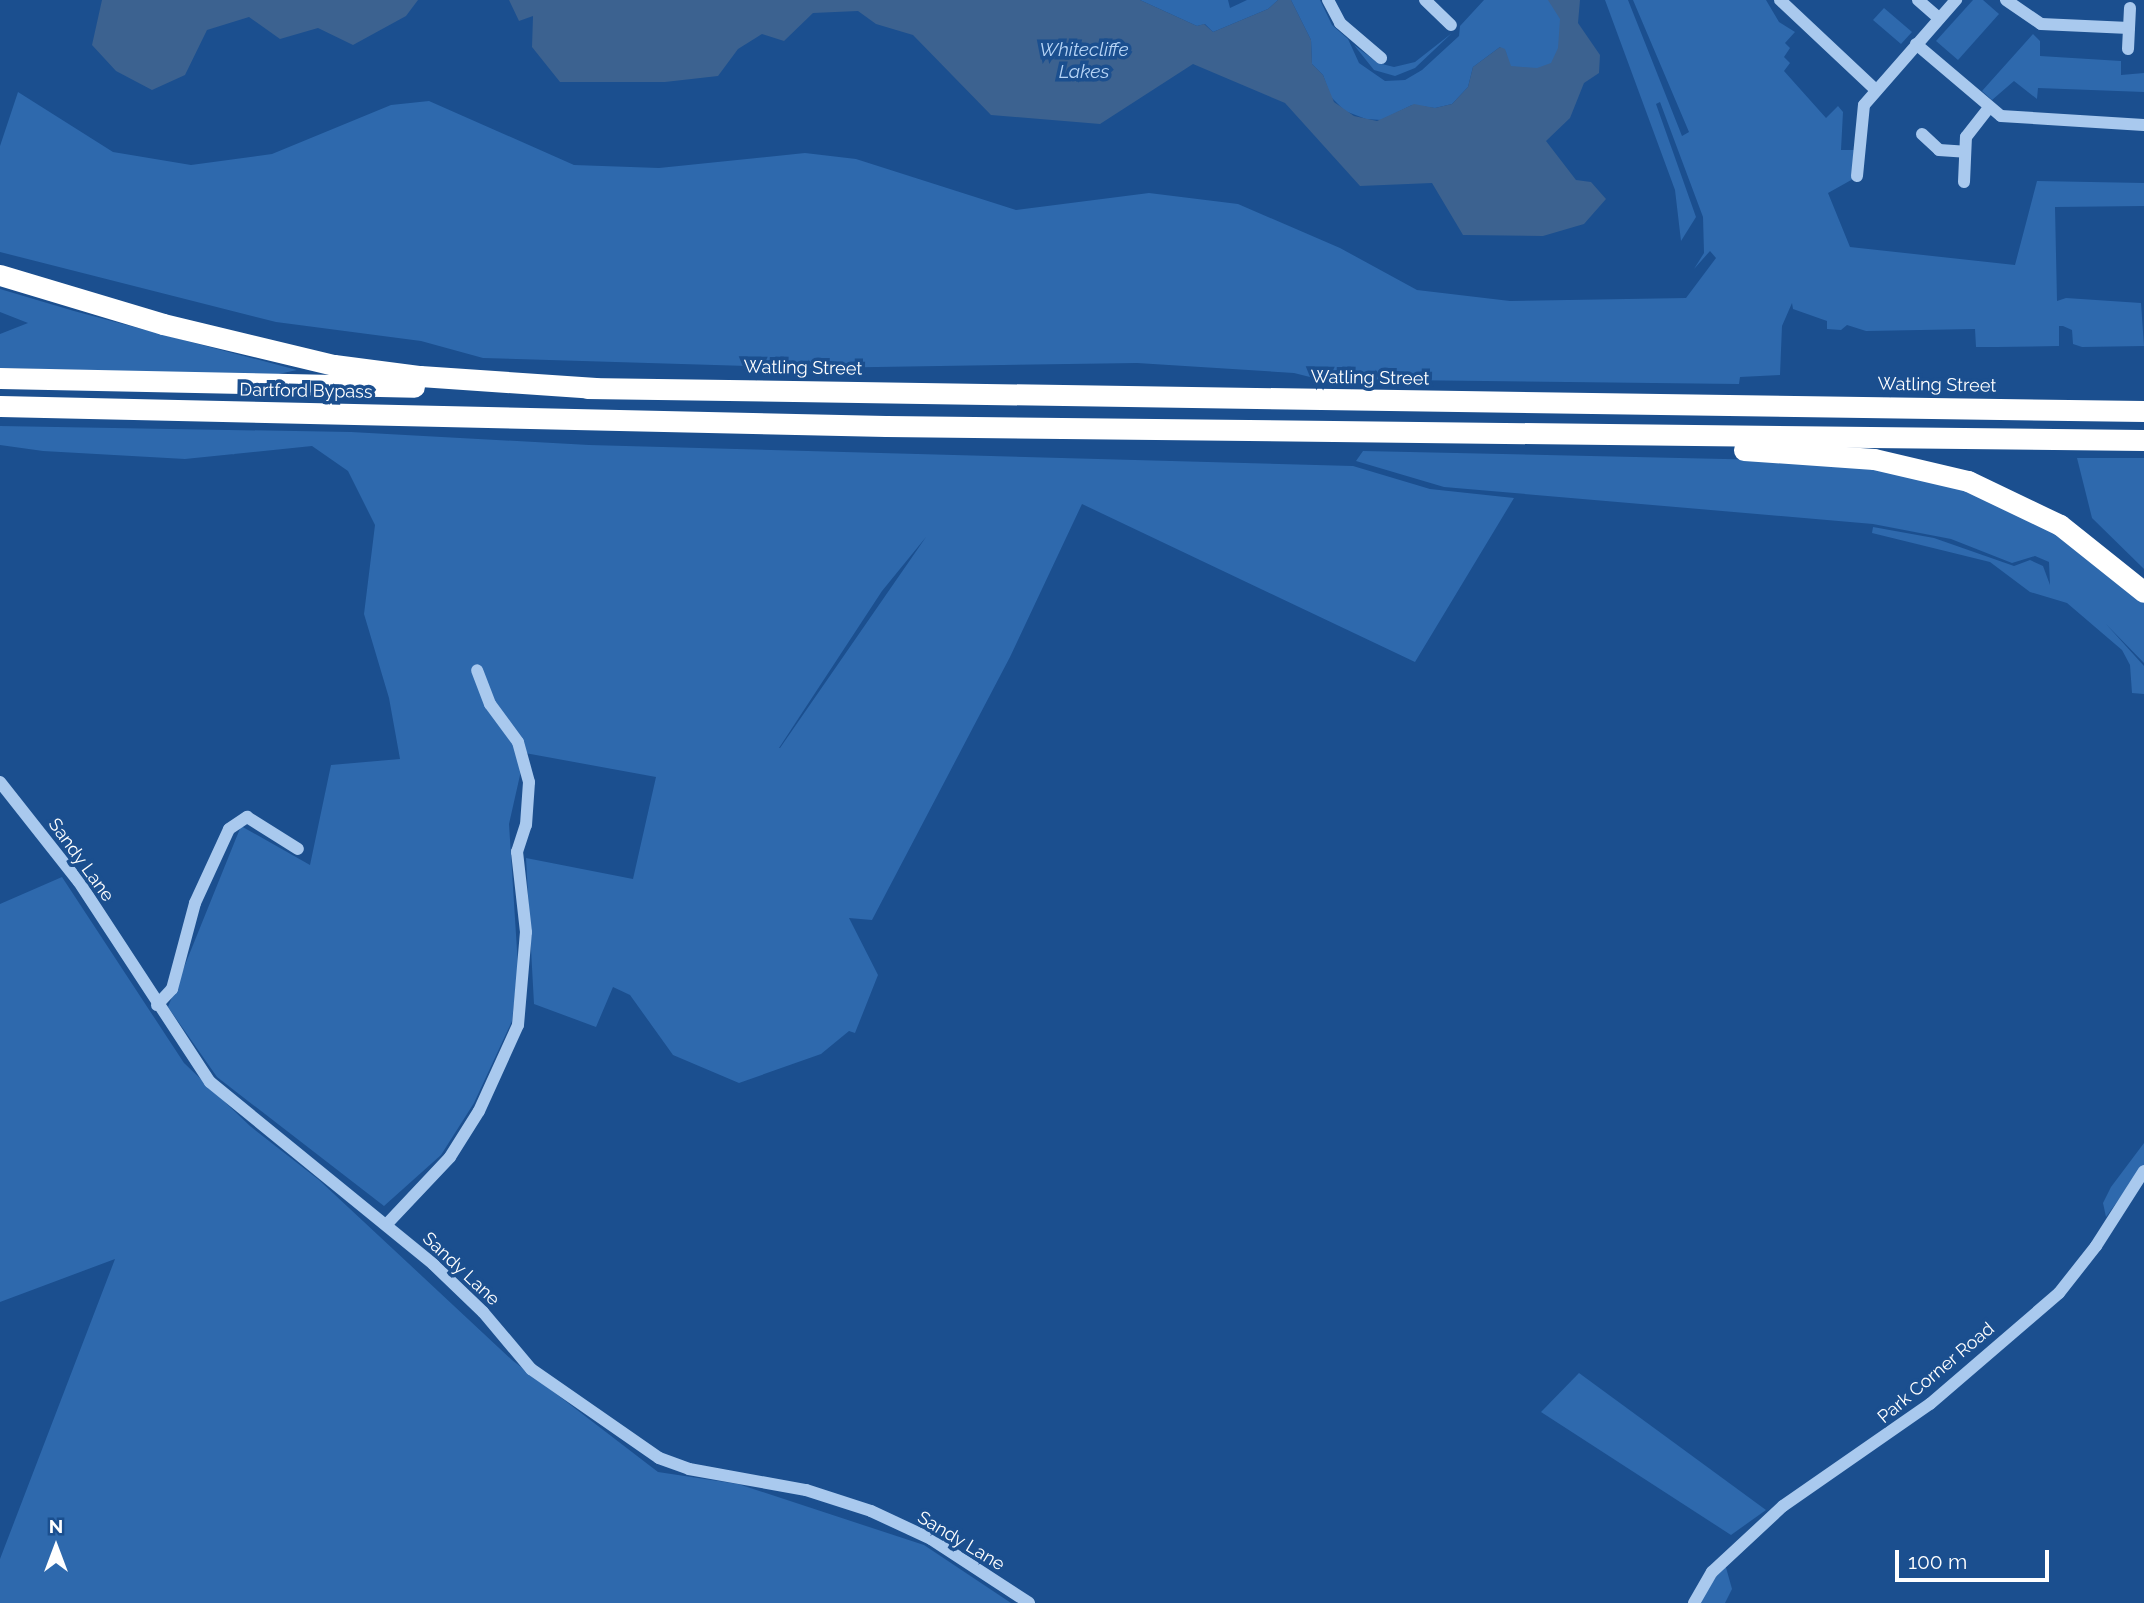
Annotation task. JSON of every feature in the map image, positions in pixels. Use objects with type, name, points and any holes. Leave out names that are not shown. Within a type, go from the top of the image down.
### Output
[{"type":"highway","points":[[0,275],[163,324],[334,365],[420,376],[589,388]]},
{"type":"highway","name":"Dartford Bypass","points":[[0,378],[589,388]]},
{"type":"highway","name":"Watling Street","points":[[589,388],[2144,411]]},
{"type":"highway","points":[[1907,407],[2144,400]]},
{"type":"highway","name":"Dartford Bypass","points":[[0,406],[220,413],[613,417],[886,426],[1483,433]]},
{"type":"highway","points":[[1483,433],[2144,440]]},
{"type":"highway","points":[[1483,433],[1838,455],[1920,467],[1978,484],[2036,510],[2089,545],[2144,592]]},
{"type":"street","points":[[1328,0],[1340,23],[1381,58]]},
{"type":"street","points":[[1425,0],[1451,25]]},
{"type":"street","points":[[1780,0],[1876,90]]},
{"type":"street","points":[[1919,0],[1939,18]]},
{"type":"street","points":[[1857,176],[1860,118],[1876,90],[1956,0]]},
{"type":"street","points":[[2006,0],[2041,24],[2129,28]]},
{"type":"street","points":[[2128,49],[2130,8]]},
{"type":"street","points":[[1916,44],[1988,109],[2027,121],[2144,125]]},
{"type":"street","points":[[1964,182],[1966,135],[1988,109]]},
{"type":"street","points":[[1922,134],[1939,150],[1965,152]]},
{"type":"street","points":[[386,1226],[450,1157],[479,1111],[519,1025],[526,932],[517,852],[526,825],[529,782],[518,742],[490,704],[477,670]]},
{"type":"street","name":"Sandy Lane","points":[[0,782],[79,882],[157,1005],[210,1082],[386,1226],[483,1312],[531,1369],[659,1458],[689,1469],[806,1490],[871,1511],[931,1539],[1029,1603]]},
{"type":"street","points":[[157,1005],[172,989],[195,903],[229,829],[247,817],[298,849]]},
{"type":"street","name":"Park Corner Road","points":[[1694,1603],[1713,1572],[1783,1506],[1930,1404],[2059,1293],[2096,1246],[2144,1171]]},
{"type":"shaded area","points":[[1140,0],[1228,0],[1230,8],[1247,0],[1278,0],[1268,9],[1213,32],[1205,24],[1197,26]]},
{"type":"shaded area","points":[[1291,0],[1320,0],[1332,25],[1348,39],[1359,63],[1385,81],[1405,80],[1422,70],[1459,36],[1460,26],[1484,0],[1551,0],[1595,57],[1484,134],[1507,64],[1506,52],[1500,47],[1473,67],[1468,87],[1452,104],[1435,108],[1412,105],[1381,120],[1366,119],[1345,111],[1331,97],[1323,75],[1312,64],[1311,40]]},
{"type":"shaded area","points":[[1605,0],[1628,0],[1682,136],[1689,132],[1633,0],[1766,0],[1779,22],[1795,32],[1785,43],[1790,48],[1784,57],[1790,63],[1784,71],[1826,118],[1838,106],[1843,112],[1841,150],[1854,150],[1853,179],[1828,193],[1850,247],[2015,265],[2037,181],[2144,183],[2144,206],[2055,207],[2057,301],[2066,298],[2141,303],[2144,346],[2082,347],[2073,344],[2072,330],[2063,326],[2059,326],[2059,346],[1996,347],[1976,347],[1975,329],[1866,331],[1847,325],[1841,330],[1827,329],[1827,321],[1793,309],[1792,303],[1782,326],[1780,375],[1740,377],[1739,384],[1318,379],[1294,373],[1137,363],[814,368],[483,358],[421,341],[276,322],[0,252],[0,146],[18,92],[113,152],[191,165],[272,154],[391,105],[429,101],[574,165],[659,168],[805,153],[856,159],[1016,210],[1149,193],[1238,204],[1340,248],[1417,290],[1510,301],[1686,298],[1716,258],[1710,251],[1694,269],[1704,253],[1703,217],[1660,102],[1656,104],[1696,217],[1681,241],[1675,190]]},
{"type":"shaded area","points":[[1973,0],[1983,0],[1999,14],[1958,60],[1936,41]]},
{"type":"shaded area","points":[[1884,8],[1912,32],[1901,44],[1873,20]]},
{"type":"shaded area","points":[[1452,33],[1415,68],[1395,76],[1374,70],[1354,45],[1378,63],[1394,67],[1415,62]]},
{"type":"shaded area","points":[[2033,34],[2040,41],[2040,56],[2121,61],[2121,75],[2144,73],[2144,92],[2038,88],[2037,99],[2014,81],[1992,100],[1982,91]]},
{"type":"shaded area","points":[[0,289],[297,370],[274,375],[0,368],[0,334],[28,323],[0,312]]},
{"type":"shaded area","points":[[0,426],[351,432],[589,445],[1353,466],[1430,489],[1514,498],[1415,662],[1082,504],[1010,657],[872,920],[849,918],[878,975],[855,1033],[849,1031],[821,1054],[739,1083],[673,1055],[630,995],[613,987],[596,1027],[534,1004],[526,858],[633,879],[656,777],[525,753],[509,824],[518,966],[512,1021],[474,1103],[441,1155],[384,1206],[217,1077],[168,1007],[241,826],[310,865],[331,765],[400,759],[389,698],[364,614],[375,525],[348,471],[312,446],[185,459],[43,451],[0,445]],"holes":[[[926,537],[780,748],[882,591]]]},
{"type":"shaded area","points":[[1363,451],[1860,462],[2016,505],[2144,598],[2144,663],[2106,624],[2144,666],[2144,694],[2132,693],[2130,665],[2122,650],[2067,603],[2030,592],[1990,562],[1872,533],[1873,527],[1934,538],[2014,566],[2030,560],[2043,566],[2050,585],[2049,562],[2035,556],[2012,563],[1951,539],[1873,524],[1444,487],[1356,461]]},
{"type":"shaded area","points":[[2077,458],[2144,458],[2144,569],[2092,518]]},
{"type":"shaded area","points":[[62,877],[184,1063],[250,1126],[319,1180],[512,1360],[658,1472],[738,1484],[924,1545],[1011,1603],[0,1603],[0,1559],[115,1259],[0,1302],[0,904]]},
{"type":"shaded area","points":[[2144,1143],[2144,1165],[2106,1217],[2103,1203],[2111,1187]]},
{"type":"shaded area","points":[[1579,1373],[1766,1510],[1731,1535],[1541,1412]]},
{"type":"shaded area","points":[[1725,1564],[1732,1589],[1725,1603],[1697,1603]]},
{"type":"water","points":[[102,0],[418,0],[406,16],[353,45],[318,28],[280,39],[249,17],[207,30],[185,75],[152,90],[116,71],[92,45]]},
{"type":"water","name":"Whitecliffe Lakes","points":[[509,0],[1140,0],[1197,26],[1204,24],[1213,32],[1268,9],[1278,0],[1291,0],[1311,40],[1312,64],[1323,75],[1334,102],[1354,116],[1377,121],[1414,104],[1435,108],[1452,104],[1468,87],[1473,67],[1500,47],[1505,49],[1511,66],[1537,68],[1551,63],[1558,48],[1560,19],[1548,0],[1580,0],[1578,23],[1600,55],[1599,73],[1584,83],[1570,118],[1546,141],[1576,180],[1591,182],[1606,199],[1584,224],[1543,236],[1463,235],[1432,183],[1360,186],[1285,103],[1193,64],[1100,124],[991,115],[913,35],[876,24],[858,11],[813,13],[784,41],[762,34],[738,49],[718,76],[665,82],[560,82],[532,47],[533,16],[519,21]]}]
